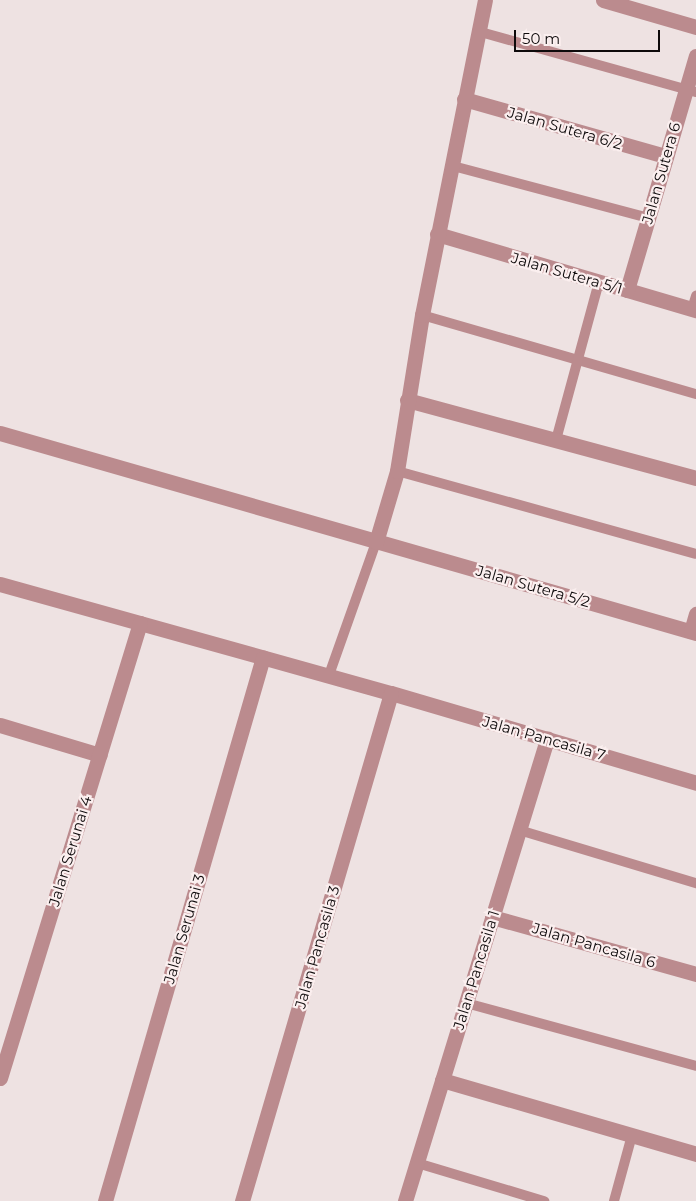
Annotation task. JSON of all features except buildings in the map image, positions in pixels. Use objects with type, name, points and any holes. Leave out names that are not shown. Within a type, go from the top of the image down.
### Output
[{"type":"street","points":[[376,542],[396,471],[437,234],[452,166],[477,31],[485,0]]},
{"type":"street","points":[[603,0],[696,27]]},
{"type":"street","name":"Jalan Sutera 6","points":[[627,290],[666,156],[691,91],[696,56]]},
{"type":"street","name":"Jalan Sutera 6/2","points":[[464,99],[666,156]]},
{"type":"street","name":"Jalan Sutera 5/1","points":[[437,234],[627,290],[695,305]]},
{"type":"street","points":[[407,400],[696,478]]},
{"type":"street","name":"Jalan Sutera 5/2","points":[[0,433],[694,632]]},
{"type":"street","name":"Jalan Pancasila 7","points":[[0,584],[391,693],[696,783]]},
{"type":"street","points":[[694,632],[696,614]]},
{"type":"street","name":"Jalan Serunai 4","points":[[0,1078],[4,1051],[100,755],[140,623]]},
{"type":"street","name":"Jalan Serunai 3","points":[[105,1201],[264,657]]},
{"type":"street","name":"Jalan Pancasila 3","points":[[242,1201],[391,693]]},
{"type":"street","points":[[0,725],[100,755]]},
{"type":"street","name":"Jalan Pancasila 1","points":[[405,1201],[547,738]]},
{"type":"street","name":"Jalan Pancasila 6","points":[[492,917],[696,974]]},
{"type":"street","points":[[442,1080],[696,1154]]},
{"type":"lane","points":[[477,31],[691,91]]},
{"type":"lane","points":[[452,166],[648,218]]},
{"type":"lane","points":[[556,440],[599,282]]},
{"type":"lane","points":[[422,316],[696,394]]},
{"type":"lane","points":[[396,471],[696,554]]},
{"type":"lane","points":[[328,675],[376,542]]},
{"type":"lane","points":[[519,830],[696,883]]},
{"type":"lane","points":[[466,1003],[696,1066]]},
{"type":"lane","points":[[614,1201],[632,1136]]},
{"type":"lane","points":[[417,1163],[544,1201]]}]
